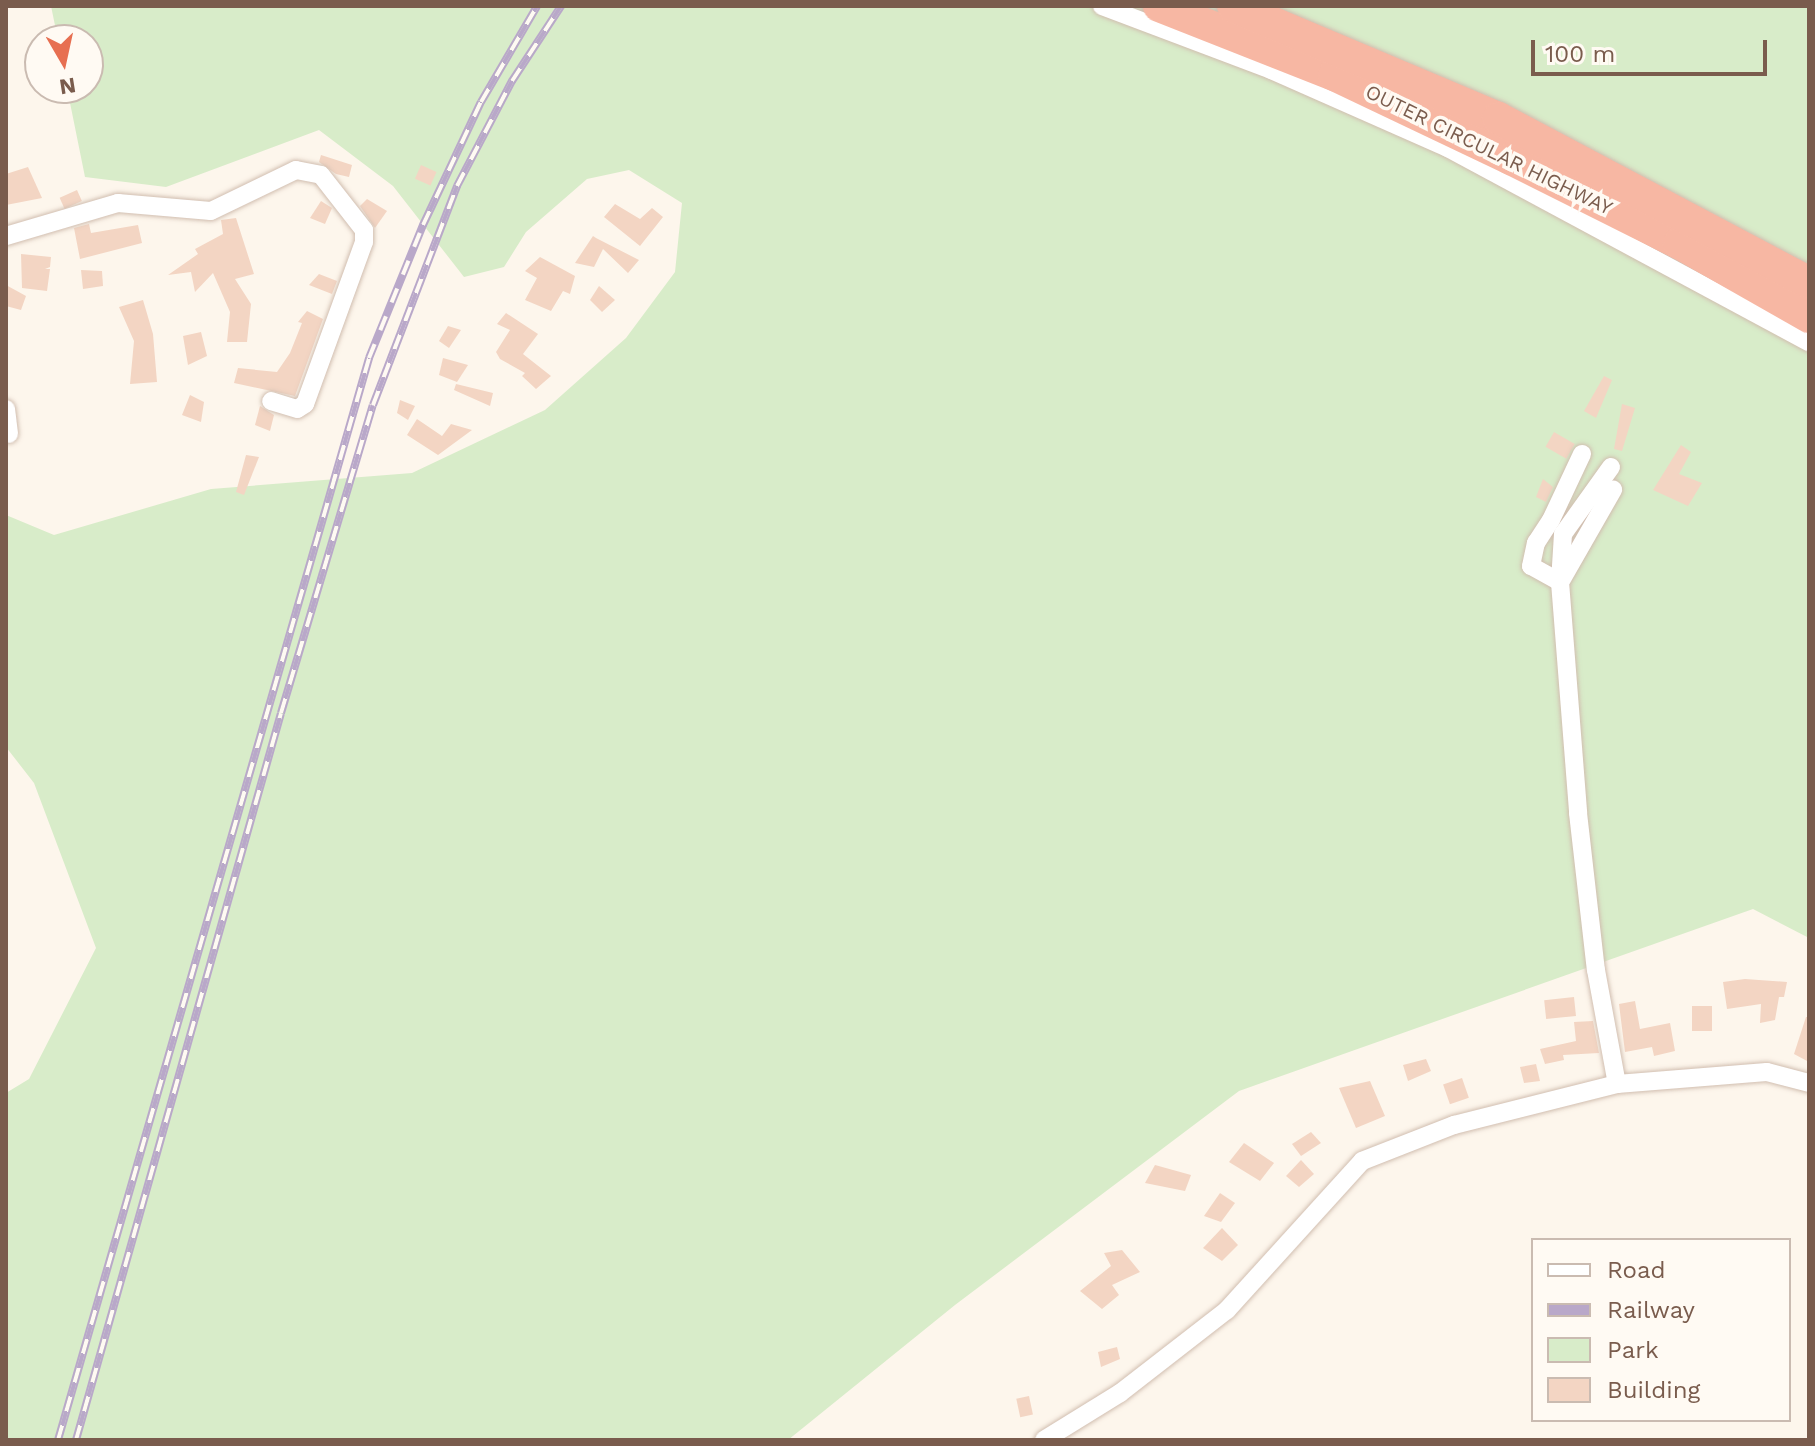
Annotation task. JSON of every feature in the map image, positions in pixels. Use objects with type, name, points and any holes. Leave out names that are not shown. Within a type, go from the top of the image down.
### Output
[{"type":"highway","name":"OUTER CIRCULAR HIGHWAY","points":[[1159,6],[1334,75],[1498,152],[1679,243],[1809,317]]},
{"type":"highway","name":"OUTER CIRCULAR HIGHWAY","points":[[1233,6],[1498,118],[1809,283]]},
{"type":"street","points":[[1102,6],[1271,70],[1448,148],[1809,342]]},
{"type":"street","points":[[6,236],[118,203],[211,211],[296,170],[321,175],[364,230],[364,242],[305,404],[297,409],[271,401]]},
{"type":"street","points":[[6,409],[9,434]]},
{"type":"street","points":[[1560,582],[1531,566],[1536,543],[1551,520],[1582,454]]},
{"type":"street","points":[[1611,467],[1563,534],[1560,582],[1578,813],[1596,970],[1617,1084]]},
{"type":"street","points":[[1560,582],[1613,490]]},
{"type":"street","points":[[1044,1440],[1120,1393],[1227,1310],[1362,1161],[1454,1125],[1617,1084],[1767,1072],[1809,1083]]},
{"type":"green space","points":[[51,6],[1809,6],[1809,938],[1753,909],[1239,1091],[955,1305],[788,1440],[6,1440],[6,1093],[29,1079],[96,948],[34,783],[6,747],[6,515],[54,535],[211,489],[412,473],[545,410],[626,338],[675,272],[682,203],[629,170],[587,179],[526,232],[504,267],[464,277],[393,186],[319,130],[166,187],[85,177],[70,104],[104,104],[104,24],[55,24]]},
{"type":"building","points":[[321,155],[352,165],[349,177],[336,174],[319,162]]},
{"type":"building","points":[[421,165],[437,172],[430,186],[415,179]]},
{"type":"building","points":[[28,167],[42,198],[6,205],[6,174]]},
{"type":"building","points":[[77,190],[82,201],[65,209],[60,198]]},
{"type":"building","points":[[367,199],[387,211],[375,228],[360,206]]},
{"type":"building","points":[[321,201],[332,208],[325,224],[310,218]]},
{"type":"building","points":[[615,204],[640,219],[652,208],[663,217],[640,246],[604,217]]},
{"type":"building","points":[[236,218],[254,274],[235,279],[251,304],[247,342],[227,342],[230,312],[213,273],[195,292],[191,272],[168,275],[198,254],[195,249],[223,234],[221,220]]},
{"type":"building","points":[[89,224],[91,233],[138,225],[142,243],[80,259],[74,228]]},
{"type":"building","points":[[593,236],[639,260],[628,273],[603,249],[594,267],[575,263]]},
{"type":"building","points":[[21,254],[51,257],[50,267],[45,269],[50,269],[47,291],[22,288]]},
{"type":"building","points":[[540,257],[575,276],[570,294],[563,291],[551,311],[525,300],[537,278],[525,271]]},
{"type":"building","points":[[81,270],[102,271],[103,286],[83,289]]},
{"type":"building","points":[[319,274],[337,281],[332,294],[309,285]]},
{"type":"building","points":[[6,285],[26,296],[21,310],[6,306]]},
{"type":"building","points":[[599,286],[615,300],[602,312],[590,300]]},
{"type":"building","points":[[143,300],[153,334],[157,382],[130,384],[134,341],[119,307]]},
{"type":"building","points":[[307,311],[323,319],[295,396],[234,383],[238,368],[277,372],[290,353],[302,323],[298,322]]},
{"type":"building","points":[[506,313],[538,334],[523,354],[551,376],[536,389],[522,376],[525,373],[500,359],[496,352],[510,330],[497,324]]},
{"type":"building","points":[[448,326],[461,330],[449,348],[439,341]]},
{"type":"building","points":[[201,332],[207,356],[188,365],[183,336]]},
{"type":"building","points":[[443,358],[468,365],[457,382],[439,375]]},
{"type":"building","points":[[1604,376],[1612,380],[1596,418],[1584,411]]},
{"type":"building","points":[[456,384],[493,393],[490,406],[454,390]]},
{"type":"building","points":[[190,395],[204,402],[201,422],[182,415]]},
{"type":"building","points":[[400,400],[415,406],[408,420],[397,413]]},
{"type":"building","points":[[1622,404],[1635,408],[1622,451],[1614,449]]},
{"type":"building","points":[[260,406],[274,415],[270,431],[255,425]]},
{"type":"building","points":[[417,419],[442,436],[451,424],[472,430],[438,455],[407,435]]},
{"type":"building","points":[[1554,432],[1575,444],[1566,459],[1546,447]]},
{"type":"building","points":[[1681,445],[1691,452],[1679,474],[1702,483],[1688,506],[1653,490]]},
{"type":"building","points":[[246,455],[259,457],[244,495],[236,492]]},
{"type":"building","points":[[1543,479],[1553,487],[1546,502],[1536,497]]},
{"type":"building","points":[[1745,979],[1787,982],[1784,997],[1779,997],[1775,1020],[1760,1023],[1761,1004],[1727,1009],[1723,982]]},
{"type":"building","points":[[1574,997],[1576,1016],[1546,1019],[1544,1000]]},
{"type":"building","points":[[1635,1001],[1640,1029],[1670,1023],[1675,1051],[1654,1056],[1652,1047],[1625,1052],[1619,1004]]},
{"type":"building","points":[[1692,1006],[1712,1006],[1712,1031],[1692,1031]]},
{"type":"building","points":[[1806,1017],[1809,1017],[1809,1062],[1794,1054]]},
{"type":"building","points":[[1593,1021],[1599,1053],[1563,1055],[1564,1060],[1545,1064],[1540,1049],[1576,1041],[1574,1022]]},
{"type":"building","points":[[1426,1059],[1431,1071],[1408,1081],[1403,1065]]},
{"type":"building","points":[[1536,1064],[1540,1081],[1524,1083],[1520,1067]]},
{"type":"building","points":[[1462,1078],[1469,1098],[1450,1104],[1443,1085]]},
{"type":"building","points":[[1370,1081],[1385,1116],[1356,1128],[1339,1088]]},
{"type":"building","points":[[1311,1132],[1321,1143],[1301,1156],[1292,1144]]},
{"type":"building","points":[[1244,1143],[1274,1163],[1260,1181],[1229,1162]]},
{"type":"building","points":[[1301,1160],[1314,1174],[1299,1187],[1286,1176]]},
{"type":"building","points":[[1155,1165],[1191,1175],[1185,1191],[1145,1183]]},
{"type":"building","points":[[1220,1193],[1235,1203],[1221,1222],[1204,1216]]},
{"type":"building","points":[[1222,1228],[1238,1245],[1222,1261],[1203,1248]]},
{"type":"building","points":[[1122,1250],[1140,1272],[1112,1285],[1119,1295],[1102,1309],[1080,1291],[1111,1266],[1104,1253]]},
{"type":"building","points":[[1117,1347],[1120,1359],[1101,1367],[1098,1352]]},
{"type":"building","points":[[1029,1396],[1033,1415],[1020,1417],[1016,1399]]},
{"type":"railway","points":[[58,1440],[369,358],[423,225],[481,102],[537,6]]},
{"type":"railway","points":[[76,1440],[281,713],[373,405],[457,186],[512,81],[561,6]]}]
